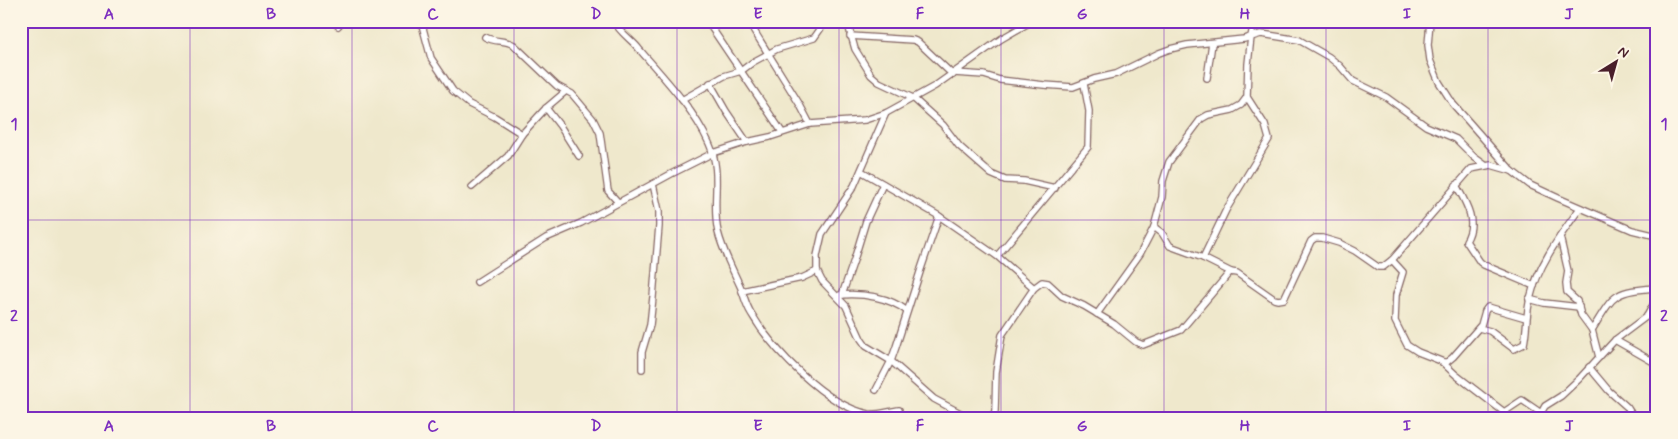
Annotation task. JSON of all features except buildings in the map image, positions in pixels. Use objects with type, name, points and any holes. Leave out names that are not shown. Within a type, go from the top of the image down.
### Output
[{"type":"street","points":[[421,21],[431,58],[452,91],[469,104],[522,134]]},
{"type":"street","points":[[614,21],[620,31],[639,49],[682,100],[709,142],[713,153],[717,179],[718,230],[721,242],[750,312],[774,346],[812,382],[826,393],[852,408],[870,414],[899,410]]},
{"type":"street","points":[[707,21],[782,132]]},
{"type":"street","points":[[748,21],[798,100],[810,124]]},
{"type":"street","points":[[682,100],[724,76],[741,71],[753,62],[786,45],[814,38],[826,21]]},
{"type":"street","points":[[848,21],[850,36],[871,75],[879,82],[913,98],[944,125],[959,146],[995,176],[1005,180],[1024,181],[1055,188]]},
{"type":"street","points":[[477,282],[538,243],[562,230],[581,223],[713,153],[810,124],[864,120],[886,113],[954,74],[1001,39],[1032,21]]},
{"type":"street","points":[[1097,314],[1140,254],[1154,227],[1162,197],[1163,181],[1169,162],[1201,119],[1208,115],[1232,110],[1241,105],[1247,97],[1248,64],[1254,21]]},
{"type":"street","points":[[1430,21],[1428,45],[1430,60],[1440,82],[1453,104],[1512,171],[1530,185],[1580,208],[1632,230],[1657,236]]},
{"type":"street","points":[[850,36],[913,40],[918,42],[954,74],[984,75],[1000,80],[1060,87],[1073,87],[1094,79],[1116,74],[1170,49],[1244,39],[1261,34],[1303,42],[1336,62],[1353,81],[1386,97],[1429,128],[1456,139],[1485,165]]},
{"type":"street","points":[[485,37],[494,42],[506,41],[514,45],[557,86],[572,94],[597,126],[607,185],[611,195],[618,202]]},
{"type":"street","points":[[1208,78],[1212,43]]},
{"type":"street","points":[[710,83],[747,142]]},
{"type":"street","points":[[997,256],[1088,147],[1089,111],[1084,84]]},
{"type":"street","points":[[472,187],[508,156],[522,134],[546,108],[566,91]]},
{"type":"street","points":[[1203,258],[1226,210],[1269,139],[1265,124],[1247,97]]},
{"type":"street","points":[[546,108],[579,156]]},
{"type":"street","points":[[886,113],[854,186],[822,234],[817,256],[817,271],[822,281],[839,295],[864,344],[891,361],[934,399],[964,415],[974,418]]},
{"type":"street","points":[[1154,227],[1162,233],[1170,246],[1237,273],[1278,300],[1286,297],[1315,238],[1339,243],[1355,251],[1378,267],[1383,267],[1392,260],[1471,169],[1485,165],[1499,166],[1512,171]]},
{"type":"street","points":[[861,171],[939,216],[997,256],[1034,288]]},
{"type":"street","points":[[642,369],[642,352],[650,325],[659,211],[654,184]]},
{"type":"street","points":[[839,295],[866,221],[883,184]]},
{"type":"street","points":[[1456,185],[1470,212],[1471,234],[1466,241],[1480,262],[1500,273],[1534,286]]},
{"type":"street","points":[[1479,328],[1487,330],[1516,349],[1525,343],[1526,318],[1534,286],[1550,252],[1580,208]]},
{"type":"street","points":[[876,390],[891,361],[939,216]]},
{"type":"street","points":[[1560,237],[1568,271],[1566,290],[1577,301],[1583,318],[1592,330],[1599,357]]},
{"type":"street","points":[[1392,260],[1403,272],[1395,302],[1396,326],[1409,347],[1442,362],[1502,415],[1522,400],[1541,416],[1544,407],[1561,396],[1615,340],[1647,316],[1657,298]]},
{"type":"street","points":[[742,290],[802,278],[817,271]]},
{"type":"street","points":[[992,418],[995,411],[996,372],[1001,337],[1034,288],[1042,282],[1046,282],[1062,296],[1114,324],[1140,344],[1148,343],[1181,330],[1227,274],[1231,272]]},
{"type":"street","points":[[1592,330],[1612,298],[1633,290],[1657,288]]},
{"type":"street","points":[[839,295],[852,294],[891,301],[907,311]]},
{"type":"street","points":[[1529,300],[1568,307],[1579,307]]},
{"type":"street","points":[[1442,362],[1450,360],[1479,328],[1488,307],[1526,318]]},
{"type":"street","points":[[1615,340],[1657,364]]},
{"type":"street","points":[[1589,367],[1608,391],[1627,407],[1634,418]]}]
